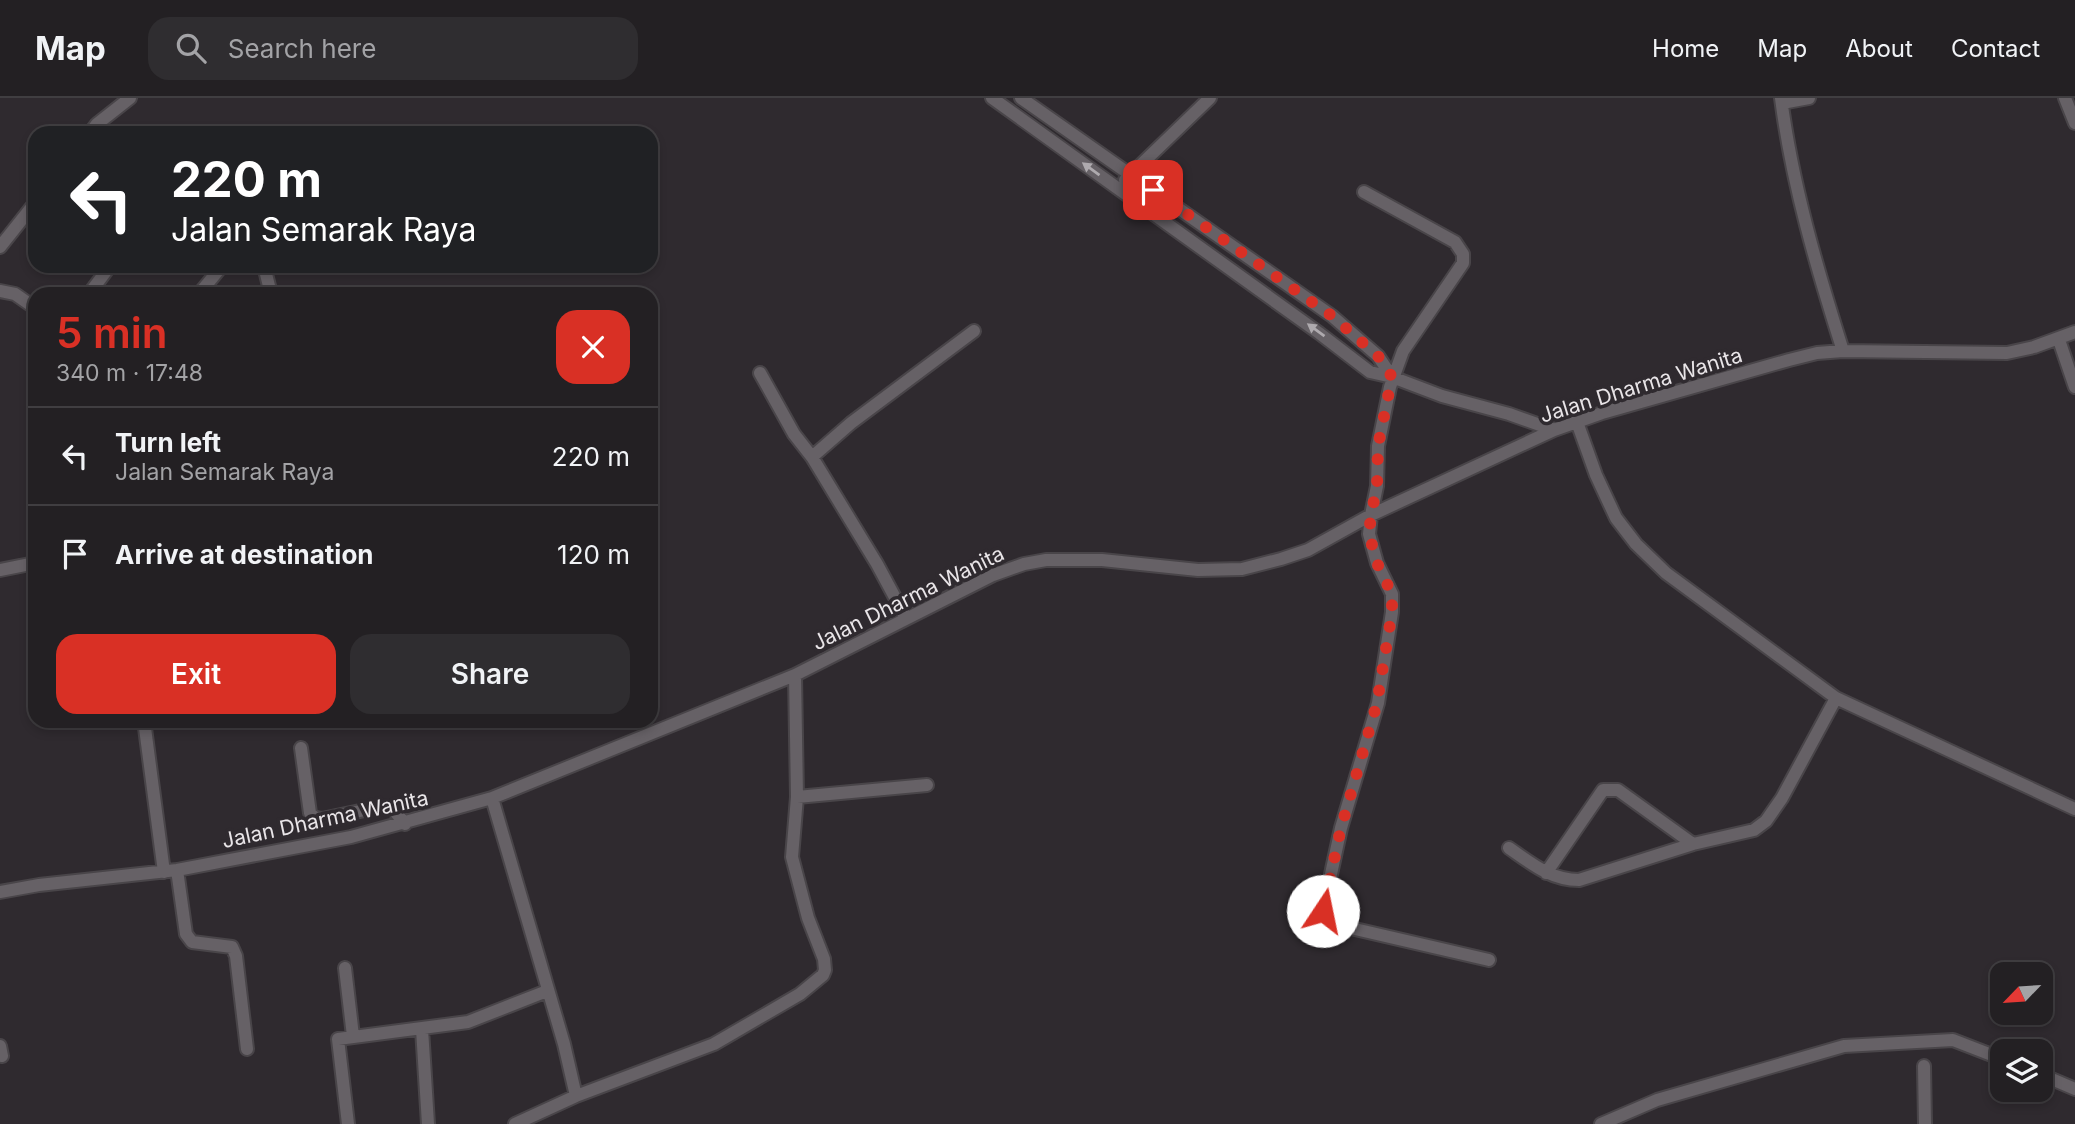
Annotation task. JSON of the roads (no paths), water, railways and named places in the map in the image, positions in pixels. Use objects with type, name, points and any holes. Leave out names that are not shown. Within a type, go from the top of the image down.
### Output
[{"type":"street","points":[[95,126],[130,98]]},
{"type":"street","points":[[992,98],[1320,333],[1370,372],[1554,429]]},
{"type":"street","points":[[1021,98],[1332,316],[1378,356],[1392,377]]},
{"type":"street","points":[[1119,189],[1130,174],[1210,98]]},
{"type":"street","points":[[1809,98],[1782,101],[1804,214],[1843,351]]},
{"type":"street","points":[[2064,98],[2075,123]]},
{"type":"street","points":[[1364,192],[1455,242],[1463,254],[1463,263],[1403,351],[1392,377],[1378,446],[1377,486],[1369,534],[1377,563],[1392,594],[1392,612],[1377,703],[1341,828],[1323,911],[1331,923],[1489,960]]},
{"type":"street","points":[[0,247],[28,212]]},
{"type":"street","points":[[205,287],[216,273]]},
{"type":"street","points":[[0,292],[15,295],[28,303]]},
{"type":"street","points":[[812,457],[851,423],[974,331]]},
{"type":"street","name":"Jalan Dharma Wanita","points":[[0,892],[39,885],[177,870],[351,837],[492,798],[795,674],[993,575],[1024,564],[1046,560],[1102,560],[1198,570],[1242,569],[1308,550],[1371,515],[1554,429],[1788,360],[1843,351],[2007,353],[2059,340],[2075,332]]},
{"type":"street","points":[[2059,340],[2075,387]]},
{"type":"street","points":[[760,373],[794,434],[812,457],[877,564],[906,618]]},
{"type":"street","points":[[1577,422],[1596,475],[1616,518],[1636,544],[1666,573],[1836,698],[2075,809]]},
{"type":"street","points":[[0,570],[28,565]]},
{"type":"street","points":[[515,1124],[576,1096],[714,1044],[800,994],[823,975],[824,959],[808,918],[792,857],[797,797],[795,674]]},
{"type":"street","points":[[1509,848],[1546,873],[1565,880],[1579,880],[1693,844],[1754,830],[1766,821],[1782,798],[1836,698]]},
{"type":"street","points":[[145,728],[164,872]]},
{"type":"street","points":[[301,748],[310,813],[315,818],[322,819],[380,807],[393,809],[405,824]]},
{"type":"street","points":[[797,797],[927,785]]},
{"type":"street","points":[[1546,873],[1603,790],[1618,790],[1693,844]]},
{"type":"street","points":[[492,798],[576,1096]]},
{"type":"street","points":[[177,870],[186,934],[192,942],[232,947],[236,956],[247,1049]]},
{"type":"street","points":[[345,968],[353,1036]]},
{"type":"street","points":[[348,1124],[338,1039],[468,1022],[547,991]]},
{"type":"street","points":[[422,1029],[428,1124]]},
{"type":"street","points":[[1601,1124],[1657,1100],[1844,1046],[1953,1040],[1990,1054]]},
{"type":"street","points":[[1924,1066],[1926,1124]]},
{"type":"street","points":[[2053,1080],[2075,1089]]}]
